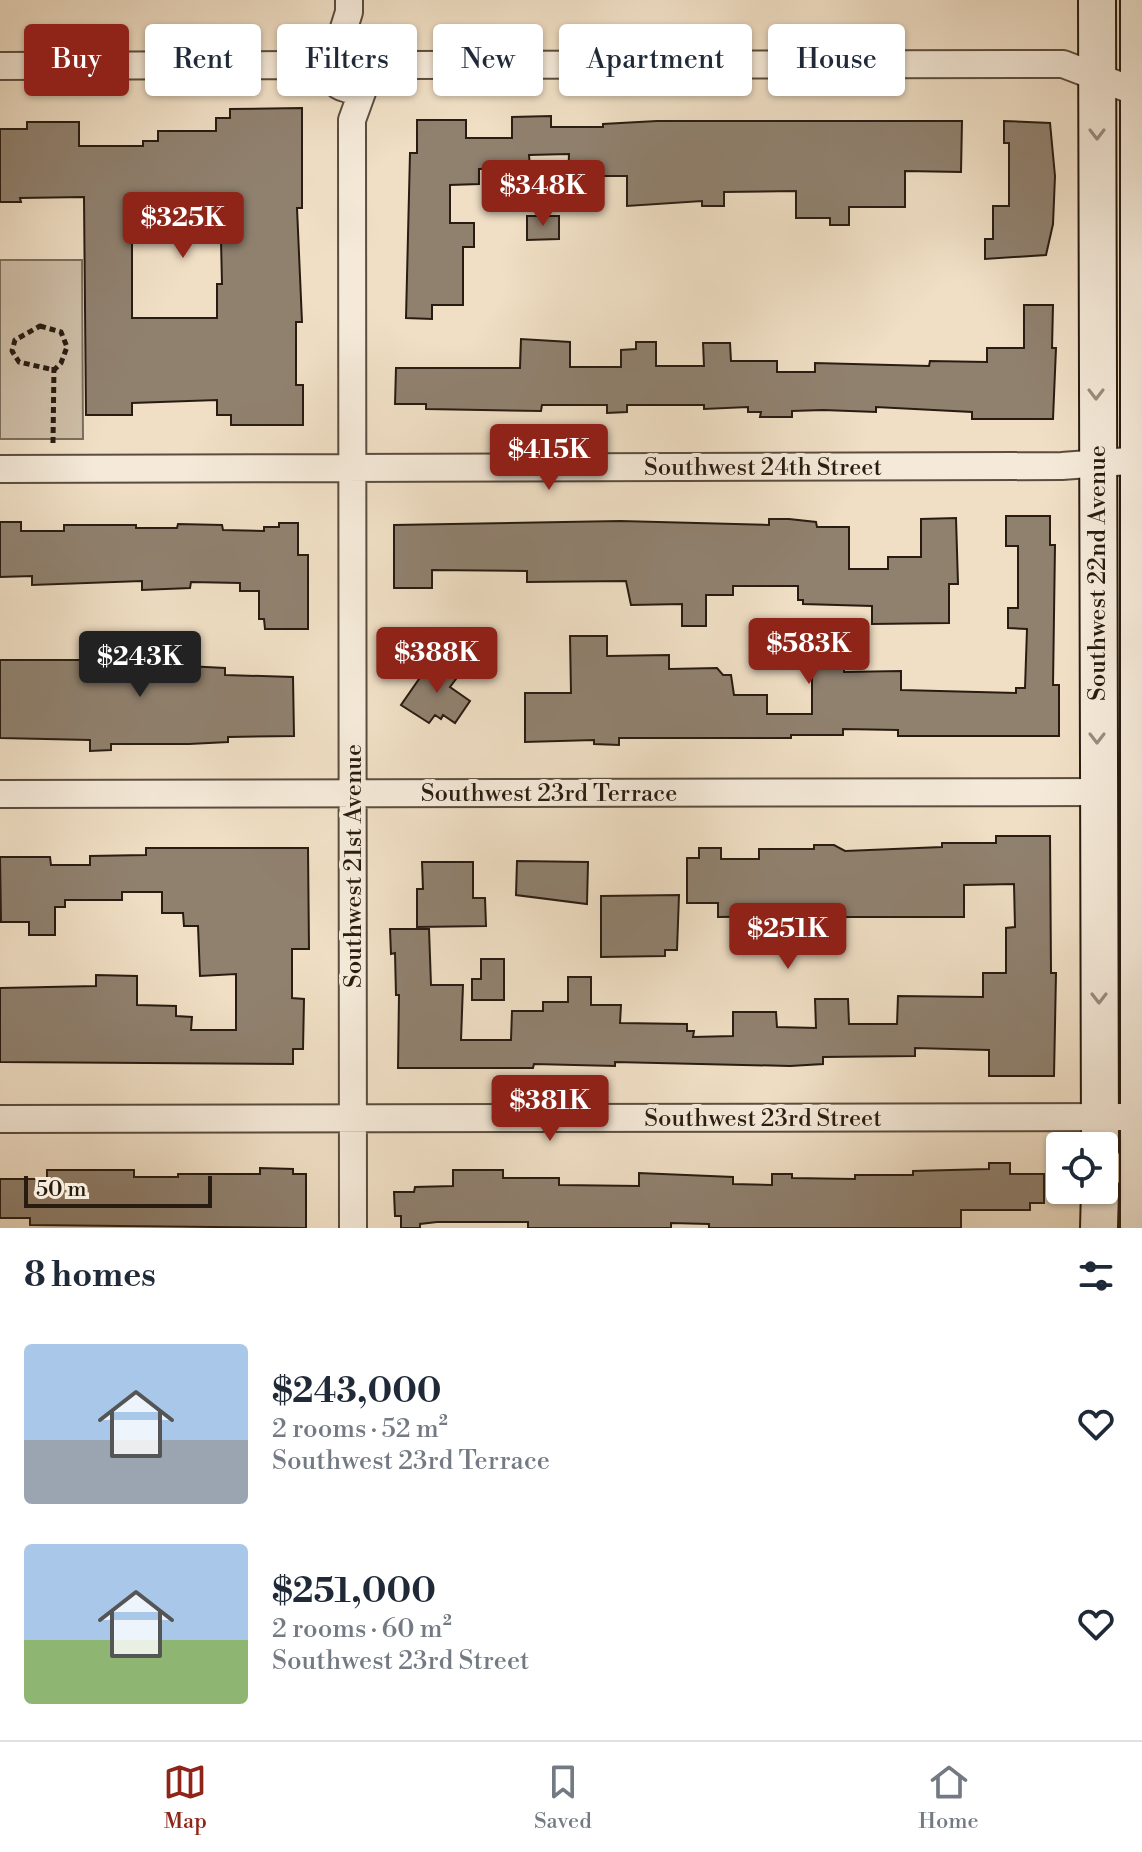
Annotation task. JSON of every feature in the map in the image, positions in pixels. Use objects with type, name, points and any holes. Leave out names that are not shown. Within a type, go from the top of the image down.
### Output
[{"type":"main road","name":"Southwest 22nd Avenue","points":[[1097,0],[1100,1132]]},
{"type":"main road","name":"Southwest 22nd Avenue","points":[[1139,0],[1139,1228]]},
{"type":"main road","points":[[1098,792],[1140,792]]},
{"type":"main road","points":[[1099,1228],[1100,1204]]},
{"type":"street","points":[[417,65],[1063,64],[1141,93]]},
{"type":"street","points":[[0,66],[277,65]]},
{"type":"street","name":"Southwest 21st Avenue","points":[[352,96],[353,1228]]},
{"type":"street","name":"Southwest 24th Street","points":[[0,469],[1047,467],[1141,460]]},
{"type":"street","name":"Southwest 23rd Terrace","points":[[0,794],[1098,792]]},
{"type":"street","name":"Southwest 23rd Street","points":[[0,1119],[353,1119],[1100,1132],[1141,1117]]},
{"type":"path","points":[[53,443],[54,368],[65,355],[67,347],[61,332],[40,326],[15,340],[12,351],[19,362],[54,368]]},
{"type":"shaded area","points":[[0,260],[82,260],[83,439],[0,439]]},
{"type":"building","points":[[302,108],[302,208],[297,208],[302,322],[296,322],[296,385],[303,385],[303,425],[231,425],[231,415],[217,415],[217,400],[132,403],[132,415],[86,415],[84,197],[20,198],[21,202],[0,202],[0,129],[27,129],[27,122],[79,122],[79,146],[143,146],[143,141],[158,141],[158,131],[216,131],[216,118],[230,118],[230,109]],"holes":[[[136,223],[216,223],[216,240],[221,240],[222,284],[217,284],[217,318],[132,318],[132,234],[136,234]]]},
{"type":"building","points":[[551,116],[551,127],[603,127],[603,124],[657,121],[962,121],[961,172],[905,171],[905,207],[849,207],[849,225],[830,225],[830,218],[796,218],[796,191],[724,192],[724,206],[702,206],[702,201],[627,206],[627,176],[588,176],[588,183],[568,182],[569,154],[529,155],[530,168],[479,169],[479,184],[450,185],[450,223],[474,223],[474,247],[463,247],[463,305],[432,305],[432,319],[406,318],[410,153],[417,153],[417,120],[466,120],[466,138],[512,138],[512,117]]},
{"type":"building","points":[[1004,121],[1050,123],[1055,176],[1053,224],[1046,255],[985,259],[985,239],[993,239],[993,206],[1009,206],[1009,143],[1004,143]]},
{"type":"building","points":[[527,216],[559,216],[559,239],[527,240]]},
{"type":"building","points":[[1024,305],[1053,305],[1052,348],[1056,348],[1053,419],[972,419],[972,412],[876,407],[876,412],[792,411],[792,417],[760,417],[761,412],[748,412],[748,407],[704,409],[704,405],[627,405],[627,412],[607,413],[607,405],[542,405],[541,411],[426,409],[426,404],[395,404],[396,368],[520,368],[521,339],[570,342],[570,367],[621,367],[621,350],[636,349],[636,342],[656,342],[656,366],[704,366],[703,343],[730,343],[731,361],[777,361],[777,372],[815,372],[815,363],[929,366],[930,361],[987,362],[987,348],[1024,348]]},
{"type":"building","points":[[1006,516],[1050,516],[1050,545],[1055,545],[1053,685],[1059,685],[1059,736],[898,736],[898,730],[843,729],[843,735],[791,735],[791,738],[619,738],[619,745],[594,744],[594,740],[525,742],[525,693],[571,693],[570,636],[607,636],[607,656],[669,655],[669,669],[717,668],[723,675],[731,675],[734,695],[767,695],[767,714],[812,714],[812,659],[844,659],[844,672],[901,671],[901,690],[1016,693],[1016,688],[1025,688],[1027,629],[1008,628],[1008,608],[1018,608],[1018,546],[1006,546]]},
{"type":"building","points":[[956,518],[958,584],[949,584],[949,623],[872,624],[872,606],[803,604],[803,600],[798,600],[798,586],[733,586],[733,595],[706,595],[706,626],[682,626],[682,604],[631,605],[626,581],[527,582],[527,571],[432,570],[432,588],[394,588],[394,525],[620,521],[769,525],[769,519],[789,519],[816,522],[817,527],[849,527],[849,569],[888,569],[888,557],[921,557],[921,519]]},
{"type":"building","points":[[0,522],[21,522],[21,531],[64,531],[64,525],[177,528],[178,524],[222,525],[223,530],[264,531],[264,527],[279,527],[279,523],[298,523],[298,555],[308,555],[308,629],[265,629],[264,619],[259,619],[259,591],[240,591],[240,583],[191,582],[190,588],[142,590],[142,581],[32,585],[32,576],[0,577]]},
{"type":"building","points":[[113,637],[186,638],[186,666],[225,668],[225,675],[293,677],[294,736],[228,737],[228,742],[189,744],[111,744],[111,750],[90,751],[90,740],[0,738],[0,660],[94,660],[94,653],[113,653]]},
{"type":"building","points":[[445,659],[462,671],[450,687],[470,701],[455,723],[443,715],[441,719],[435,715],[429,723],[401,705],[426,669],[434,675]]},
{"type":"building","points":[[996,836],[1050,836],[1051,973],[1056,973],[1054,1076],[989,1076],[989,1050],[915,1048],[915,1056],[823,1057],[823,1064],[790,1066],[615,1062],[615,1066],[534,1064],[533,1068],[398,1068],[399,995],[396,995],[395,953],[391,954],[390,929],[429,929],[431,985],[463,985],[461,1040],[511,1040],[512,1011],[543,1011],[543,1002],[568,1002],[568,977],[591,977],[591,1005],[621,1005],[620,1023],[687,1024],[687,1031],[694,1031],[693,1037],[733,1036],[733,1012],[776,1012],[777,1027],[816,1028],[815,999],[848,999],[849,1024],[897,1024],[898,996],[983,997],[983,973],[1006,973],[1006,928],[1015,927],[1014,884],[964,885],[964,917],[823,917],[824,932],[801,932],[801,916],[718,917],[718,903],[687,903],[687,858],[699,858],[699,848],[721,848],[721,859],[759,859],[759,849],[814,849],[814,845],[834,845],[845,851],[942,847],[942,843],[996,843]]},
{"type":"building","points":[[146,848],[308,848],[309,949],[292,949],[292,998],[304,999],[303,1049],[293,1049],[293,1064],[0,1062],[0,988],[96,986],[96,975],[137,976],[137,1005],[176,1006],[176,1016],[192,1017],[191,1030],[236,1030],[236,974],[200,976],[198,926],[184,926],[183,913],[162,913],[162,892],[122,892],[122,900],[65,900],[65,907],[55,907],[55,935],[29,935],[29,922],[1,922],[0,857],[50,857],[51,865],[90,865],[90,856],[146,855]]},
{"type":"building","points":[[517,861],[588,862],[587,904],[516,895]]},
{"type":"building","points":[[422,862],[473,862],[473,898],[485,898],[486,926],[417,927],[417,889],[423,889]]},
{"type":"building","points":[[679,895],[677,950],[665,950],[665,956],[601,957],[601,896]]},
{"type":"building","points":[[481,959],[504,959],[504,1000],[472,1000],[472,979],[481,979]]},
{"type":"building","points":[[989,1163],[1010,1163],[1010,1174],[1044,1174],[1044,1203],[1030,1203],[1030,1210],[961,1210],[961,1228],[709,1228],[709,1224],[671,1223],[671,1228],[528,1228],[528,1222],[437,1222],[420,1224],[420,1228],[401,1228],[401,1216],[395,1216],[394,1192],[414,1192],[415,1187],[453,1186],[453,1170],[503,1170],[503,1178],[559,1178],[559,1185],[639,1186],[639,1173],[733,1177],[733,1184],[772,1185],[772,1174],[792,1174],[792,1178],[855,1179],[855,1175],[913,1175],[913,1171],[989,1169]]},
{"type":"building","points":[[260,1168],[293,1169],[293,1174],[306,1174],[306,1228],[30,1225],[30,1218],[0,1218],[0,1179],[47,1179],[47,1170],[134,1170],[134,1177],[178,1177],[178,1174],[260,1174]]}]
